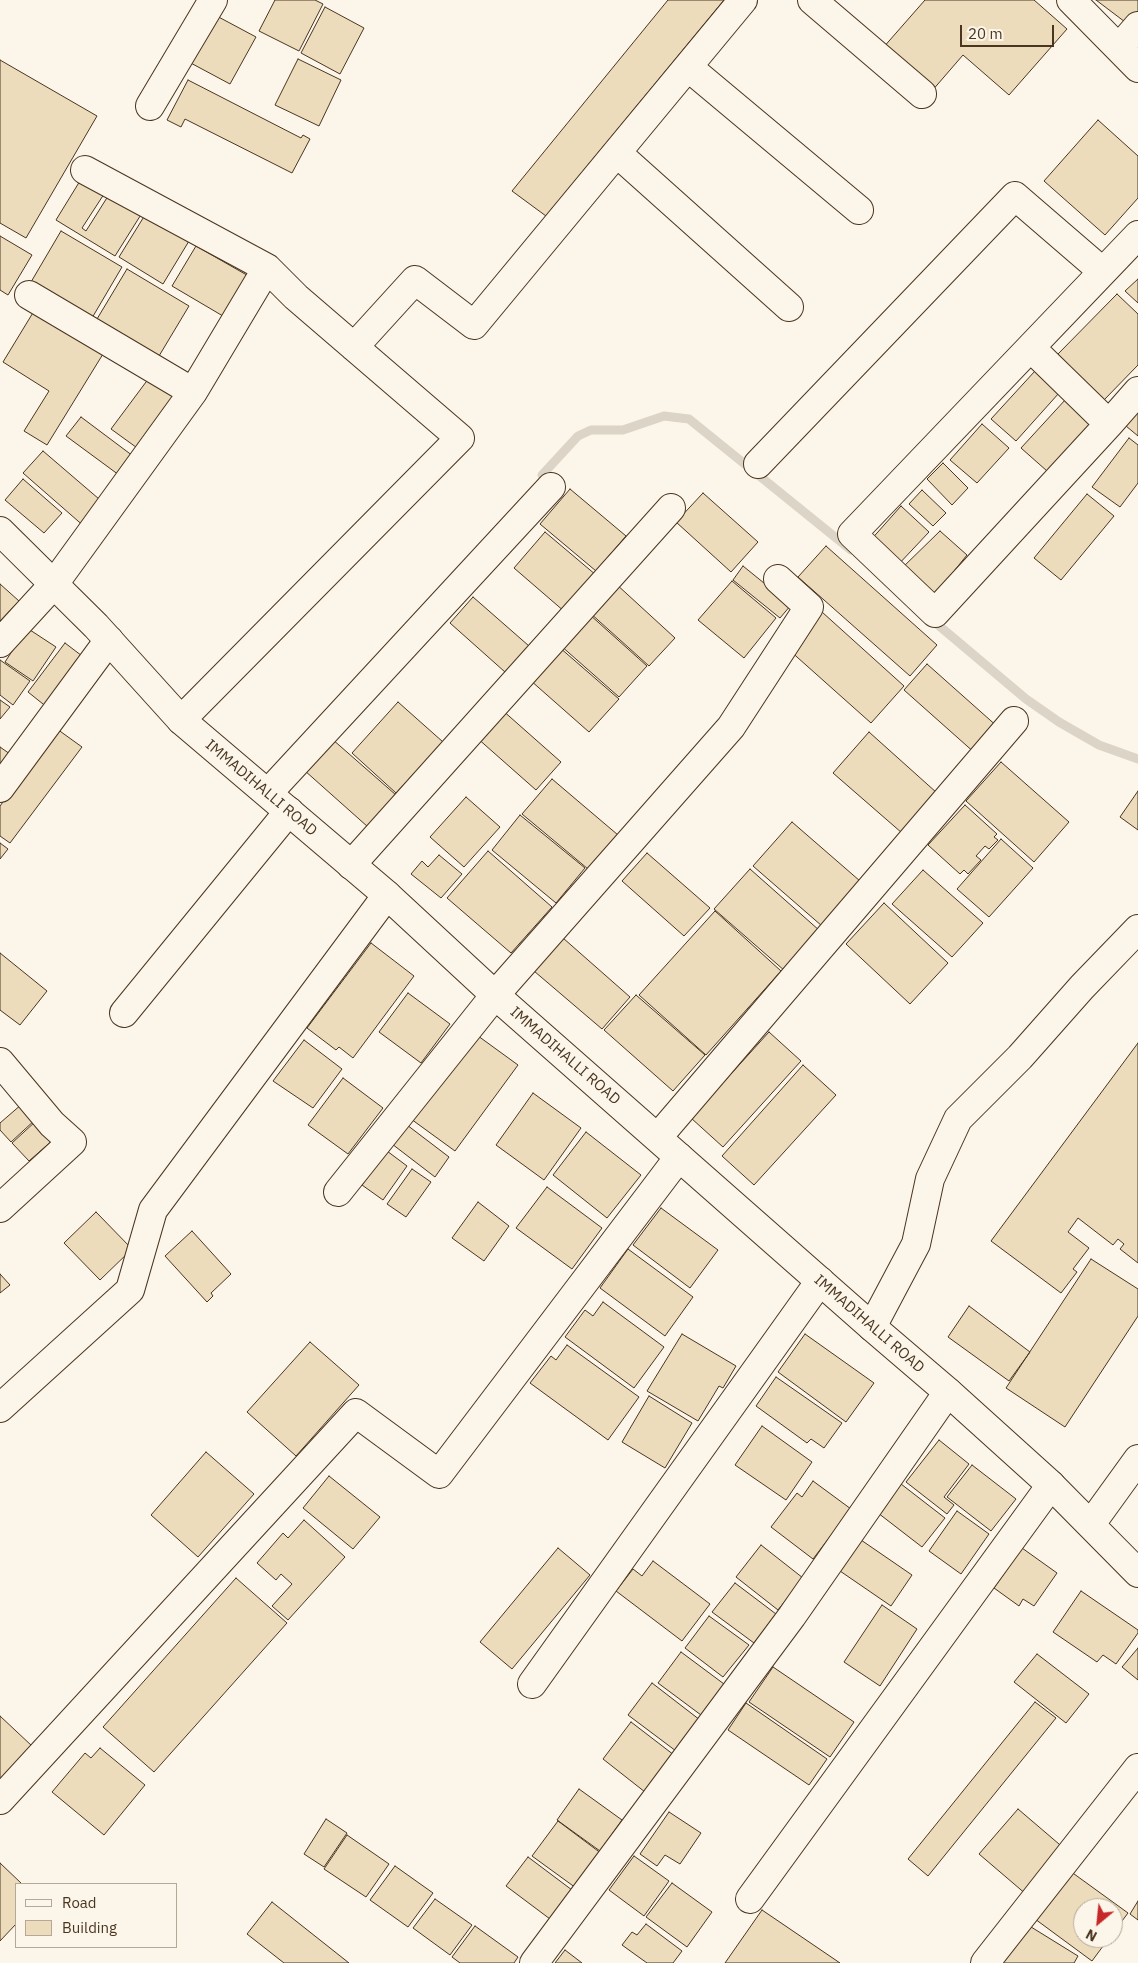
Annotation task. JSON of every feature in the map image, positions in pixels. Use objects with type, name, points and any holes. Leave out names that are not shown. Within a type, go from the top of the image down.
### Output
[{"type":"street","points":[[150,106],[212,0]]},
{"type":"street","points":[[354,347],[415,280],[474,325],[743,0]]},
{"type":"street","points":[[812,0],[922,94]]},
{"type":"street","points":[[1072,0],[1138,68]]},
{"type":"street","points":[[1119,48],[1138,26]]},
{"type":"street","points":[[688,67],[859,210]]},
{"type":"street","points":[[617,153],[789,307]]},
{"type":"street","points":[[85,170],[267,268],[296,297],[460,438],[181,720]]},
{"type":"street","points":[[758,464],[1015,196],[1102,271]]},
{"type":"street","points":[[1138,235],[1102,271],[1032,348],[852,534],[935,613],[1138,391]]},
{"type":"street","points":[[0,643],[54,584],[193,392],[267,268]]},
{"type":"street","points":[[29,295],[193,392]]},
{"type":"street","points":[[1032,348],[1109,424]]},
{"type":"street","points":[[268,793],[552,487]]},
{"type":"street","points":[[350,865],[671,508]]},
{"type":"street","name":"IMMADIHALLI ROAD","points":[[0,531],[109,640],[181,720],[387,895],[495,995],[820,1282],[948,1392],[1051,1485],[1138,1573]]},
{"type":"street","points":[[338,1192],[495,995],[731,727],[809,607],[778,579]]},
{"type":"street","points":[[0,788],[109,640]]},
{"type":"street","points":[[658,1137],[1014,721]]},
{"type":"street","points":[[124,1013],[289,811]]},
{"type":"street","points":[[0,1408],[130,1290],[153,1210],[387,895]]},
{"type":"street","points":[[872,1327],[916,1244],[930,1179],[958,1119],[1020,1057],[1082,987],[1138,929]]},
{"type":"street","points":[[0,1062],[52,1124],[72,1142],[0,1208]]},
{"type":"street","points":[[0,1800],[356,1413],[440,1474],[679,1156]]},
{"type":"street","points":[[532,1684],[820,1282]]},
{"type":"street","points":[[534,1963],[792,1616],[948,1392]]},
{"type":"street","points":[[1091,1524],[1138,1459]]},
{"type":"street","points":[[750,1899],[1051,1485]]},
{"type":"street","points":[[985,1963],[1138,1768]]},
{"type":"building","points":[[275,0],[315,0],[323,4],[299,51],[259,31]]},
{"type":"building","points":[[668,0],[724,0],[546,216],[512,191]]},
{"type":"building","points":[[925,0],[1034,0],[1067,29],[1009,95],[963,55],[931,92],[882,49]]},
{"type":"building","points":[[1096,0],[1138,0],[1138,21],[1133,28]]},
{"type":"building","points":[[325,7],[364,28],[340,74],[301,53]]},
{"type":"building","points":[[213,14],[256,37],[230,84],[187,61]]},
{"type":"building","points":[[298,59],[341,80],[319,126],[275,105]]},
{"type":"building","points":[[0,60],[97,116],[26,238],[0,223]]},
{"type":"building","points":[[188,80],[301,138],[303,135],[310,139],[292,173],[185,119],[181,127],[167,120]]},
{"type":"building","points":[[1098,120],[1138,156],[1138,198],[1105,235],[1044,181]]},
{"type":"building","points":[[83,176],[106,191],[82,228],[86,231],[110,193],[142,213],[115,256],[56,220]]},
{"type":"building","points":[[145,215],[189,241],[163,284],[119,257]]},
{"type":"building","points":[[61,231],[122,267],[92,318],[31,282]]},
{"type":"building","points":[[0,236],[32,255],[8,295],[0,290]]},
{"type":"building","points":[[196,246],[252,278],[228,319],[172,286]]},
{"type":"building","points":[[127,269],[189,306],[159,356],[97,319]]},
{"type":"building","points":[[1138,279],[1138,303],[1125,291]]},
{"type":"building","points":[[1117,294],[1138,314],[1138,365],[1104,400],[1058,354]]},
{"type":"building","points":[[34,311],[103,354],[47,445],[24,431],[49,391],[3,362]]},
{"type":"building","points":[[1035,371],[1059,393],[1016,441],[991,419]]},
{"type":"building","points":[[149,378],[178,399],[140,450],[111,429]]},
{"type":"building","points":[[1066,399],[1092,422],[1047,471],[1021,448]]},
{"type":"building","points":[[1138,411],[1138,436],[1126,426]]},
{"type":"building","points":[[81,417],[133,456],[119,475],[66,436]]},
{"type":"building","points":[[982,424],[1009,448],[977,483],[950,460]]},
{"type":"building","points":[[1129,438],[1138,445],[1138,483],[1120,507],[1092,487]]},
{"type":"building","points":[[43,451],[106,505],[86,528],[23,473]]},
{"type":"building","points":[[943,463],[968,488],[952,505],[927,479]]},
{"type":"building","points":[[23,479],[62,513],[44,533],[5,500]]},
{"type":"building","points":[[570,489],[626,536],[596,571],[540,524]]},
{"type":"building","points":[[922,490],[946,513],[933,526],[909,504]]},
{"type":"building","points":[[703,493],[758,542],[731,572],[676,522]]},
{"type":"building","points":[[1087,494],[1114,516],[1061,580],[1034,558]]},
{"type":"building","points":[[901,506],[929,532],[896,567],[869,542]]},
{"type":"building","points":[[940,531],[967,555],[933,597],[900,570]]},
{"type":"building","points":[[545,532],[596,575],[565,612],[514,568]]},
{"type":"building","points":[[826,546],[937,645],[910,676],[798,577]]},
{"type":"building","points":[[743,566],[791,605],[780,618],[733,580]]},
{"type":"building","points":[[732,581],[776,618],[744,658],[698,620]]},
{"type":"building","points":[[615,583],[675,638],[649,666],[589,612]]},
{"type":"building","points":[[0,584],[19,601],[0,621]]},
{"type":"building","points":[[473,597],[529,646],[505,672],[450,623]]},
{"type":"building","points":[[822,612],[904,686],[871,723],[788,649]]},
{"type":"building","points":[[589,614],[647,666],[619,697],[560,645]]},
{"type":"building","points":[[27,628],[56,647],[33,681],[5,662]]},
{"type":"building","points":[[65,643],[90,662],[53,712],[28,692]]},
{"type":"building","points":[[559,647],[619,699],[589,732],[530,680]]},
{"type":"building","points":[[0,660],[30,681],[13,705],[0,695]]},
{"type":"building","points":[[927,664],[999,728],[976,754],[904,690]]},
{"type":"building","points":[[0,700],[10,707],[0,719]]},
{"type":"building","points":[[398,702],[443,742],[396,793],[352,753]]},
{"type":"building","points":[[501,709],[561,762],[536,790],[476,737]]},
{"type":"building","points":[[57,729],[82,747],[10,843],[0,836],[0,806]]},
{"type":"building","points":[[869,732],[937,793],[902,833],[833,773]]},
{"type":"building","points":[[332,739],[396,795],[368,827],[304,770]]},
{"type":"building","points":[[0,747],[17,759],[0,781]]},
{"type":"building","points":[[1001,762],[1069,822],[1034,862],[966,801]]},
{"type":"building","points":[[552,779],[618,835],[588,869],[522,814]]},
{"type":"building","points":[[1138,791],[1138,830],[1120,817]]},
{"type":"building","points":[[466,797],[500,827],[464,867],[430,837]]},
{"type":"building","points":[[965,805],[997,834],[994,837],[998,840],[989,849],[985,846],[976,856],[981,860],[968,874],[964,870],[960,874],[928,845]]},
{"type":"building","points":[[520,815],[585,868],[556,903],[492,850]]},
{"type":"building","points":[[792,822],[860,881],[822,926],[753,866]]},
{"type":"building","points":[[1001,839],[1033,868],[989,917],[957,889]]},
{"type":"building","points":[[0,843],[8,849],[0,859]]},
{"type":"building","points":[[488,851],[552,907],[511,953],[447,898]]},
{"type":"building","points":[[647,853],[710,908],[684,936],[622,881]]},
{"type":"building","points":[[439,855],[462,874],[441,898],[411,874],[422,861],[428,867]]},
{"type":"building","points":[[750,869],[820,931],[785,971],[714,909]]},
{"type":"building","points":[[923,870],[983,923],[952,957],[892,904]]},
{"type":"building","points":[[884,903],[948,963],[910,1004],[846,944]]},
{"type":"building","points":[[715,911],[781,971],[706,1055],[639,995]]},
{"type":"building","points":[[563,938],[630,997],[602,1029],[534,971]]},
{"type":"building","points":[[371,943],[414,976],[353,1058],[339,1047],[336,1050],[307,1028]]},
{"type":"building","points":[[0,953],[47,991],[20,1025],[0,1010]]},
{"type":"building","points":[[408,993],[450,1024],[421,1063],[379,1032]]},
{"type":"building","points":[[636,995],[705,1055],[673,1091],[604,1030]]},
{"type":"building","points":[[769,1032],[801,1061],[723,1147],[691,1118]]},
{"type":"building","points":[[474,1033],[518,1065],[455,1151],[411,1119]]},
{"type":"building","points":[[304,1040],[342,1069],[313,1108],[273,1081]]},
{"type":"building","points":[[1138,1043],[1138,1263],[1120,1249],[1124,1244],[1118,1239],[1113,1245],[1078,1218],[1068,1232],[1089,1248],[1073,1269],[1077,1272],[1061,1293],[991,1241]]},
{"type":"building","points":[[803,1065],[836,1095],[754,1185],[722,1156]]},
{"type":"building","points":[[343,1078],[383,1108],[348,1154],[308,1125]]},
{"type":"building","points":[[533,1093],[581,1128],[544,1180],[496,1145]]},
{"type":"building","points":[[22,1104],[36,1119],[11,1142],[0,1130],[0,1123]]},
{"type":"building","points":[[36,1121],[54,1139],[29,1161],[12,1143]]},
{"type":"building","points":[[407,1125],[449,1157],[435,1177],[392,1144]]},
{"type":"building","points":[[586,1132],[641,1175],[607,1218],[553,1175]]},
{"type":"building","points":[[387,1151],[407,1166],[383,1200],[362,1185]]},
{"type":"building","points":[[412,1169],[431,1182],[406,1217],[387,1204]]},
{"type":"building","points":[[547,1187],[602,1228],[572,1269],[516,1228]]},
{"type":"building","points":[[478,1202],[509,1226],[484,1261],[452,1238]]},
{"type":"building","points":[[661,1208],[718,1250],[690,1288],[633,1245]]},
{"type":"building","points":[[96,1212],[132,1249],[100,1280],[64,1243]]},
{"type":"building","points":[[192,1231],[231,1274],[211,1293],[213,1296],[207,1302],[165,1256]]},
{"type":"building","points":[[628,1249],[693,1297],[665,1336],[600,1288]]},
{"type":"building","points":[[1091,1259],[1138,1289],[1138,1316],[1065,1427],[1006,1388]]},
{"type":"building","points":[[0,1274],[10,1285],[0,1293]]},
{"type":"building","points":[[603,1302],[664,1347],[634,1388],[565,1337],[585,1310],[593,1316]]},
{"type":"building","points":[[969,1306],[1030,1352],[1009,1381],[948,1337]]},
{"type":"building","points":[[682,1334],[736,1366],[723,1388],[719,1386],[698,1421],[647,1391]]},
{"type":"building","points":[[805,1334],[874,1383],[846,1422],[778,1372]]},
{"type":"building","points":[[310,1342],[359,1385],[296,1456],[247,1412]]},
{"type":"building","points":[[567,1345],[639,1397],[608,1440],[530,1383],[551,1356],[556,1360]]},
{"type":"building","points":[[776,1377],[842,1423],[824,1448],[811,1439],[807,1443],[756,1406]]},
{"type":"building","points":[[649,1396],[692,1423],[665,1468],[622,1442]]},
{"type":"building","points":[[762,1426],[812,1462],[786,1500],[735,1465]]},
{"type":"building","points":[[939,1440],[969,1464],[944,1497],[954,1505],[947,1514],[906,1482]]},
{"type":"building","points":[[206,1452],[254,1494],[198,1557],[151,1515]]},
{"type":"building","points":[[972,1465],[1016,1499],[991,1531],[947,1497]]},
{"type":"building","points":[[329,1476],[380,1517],[353,1549],[303,1508]]},
{"type":"building","points":[[813,1481],[851,1509],[813,1559],[771,1527],[797,1493],[802,1497]]},
{"type":"building","points":[[901,1484],[945,1518],[922,1547],[878,1513]]},
{"type":"building","points":[[957,1511],[989,1534],[961,1574],[929,1551]]},
{"type":"building","points":[[304,1520],[345,1557],[288,1620],[272,1606],[292,1584],[281,1574],[276,1580],[257,1563],[283,1533],[288,1538]]},
{"type":"building","points":[[861,1540],[912,1575],[891,1606],[840,1571]]},
{"type":"building","points":[[761,1545],[803,1578],[778,1610],[736,1577]]},
{"type":"building","points":[[558,1548],[590,1575],[512,1669],[480,1642]]},
{"type":"building","points":[[1022,1548],[1057,1573],[1034,1606],[1023,1599],[1019,1606],[994,1588]]},
{"type":"building","points":[[653,1561],[710,1604],[682,1641],[616,1591],[633,1569],[642,1576]]},
{"type":"building","points":[[236,1578],[287,1623],[154,1772],[103,1727]]},
{"type":"building","points":[[735,1583],[776,1614],[754,1643],[712,1612]]},
{"type":"building","points":[[1081,1591],[1138,1630],[1138,1633],[1116,1664],[1103,1655],[1097,1662],[1053,1632]]},
{"type":"building","points":[[882,1605],[917,1629],[880,1686],[844,1662]]},
{"type":"building","points":[[709,1616],[749,1645],[723,1677],[685,1648]]},
{"type":"building","points":[[1138,1648],[1138,1680],[1122,1667]]},
{"type":"building","points":[[681,1652],[724,1684],[701,1715],[658,1683]]},
{"type":"building","points":[[1037,1654],[1089,1694],[1066,1723],[1014,1682]]},
{"type":"building","points":[[773,1667],[854,1722],[830,1757],[749,1702]]},
{"type":"building","points":[[652,1683],[700,1720],[676,1751],[628,1715]]},
{"type":"building","points":[[1035,1702],[1056,1718],[928,1876],[908,1859]]},
{"type":"building","points":[[746,1703],[827,1759],[809,1785],[728,1730]]},
{"type":"building","points":[[0,1716],[32,1746],[0,1779]]},
{"type":"building","points":[[631,1722],[674,1755],[645,1792],[603,1759]]},
{"type":"building","points":[[100,1748],[145,1785],[104,1835],[52,1792],[85,1753],[91,1758]]},
{"type":"building","points":[[579,1789],[622,1820],[600,1851],[557,1820]]},
{"type":"building","points":[[1018,1809],[1066,1850],[1027,1895],[979,1854]]},
{"type":"building","points":[[669,1812],[701,1833],[680,1864],[665,1855],[657,1866],[640,1854]]},
{"type":"building","points":[[326,1819],[347,1833],[324,1867],[304,1854]]},
{"type":"building","points":[[558,1821],[602,1854],[576,1888],[532,1856]]},
{"type":"building","points":[[347,1835],[389,1864],[366,1897],[324,1869]]},
{"type":"building","points":[[634,1856],[669,1881],[644,1916],[609,1890]]},
{"type":"building","points":[[528,1857],[572,1890],[550,1919],[506,1886]]},
{"type":"building","points":[[0,1863],[21,1883],[15,1883],[15,1925],[0,1941]]},
{"type":"building","points":[[395,1866],[433,1893],[408,1927],[370,1900]]},
{"type":"building","points":[[1070,1871],[1107,1898],[1073,1898],[1073,1947],[1035,1919]]},
{"type":"building","points":[[672,1883],[712,1912],[687,1947],[646,1917]]},
{"type":"building","points":[[435,1899],[472,1925],[450,1955],[413,1928]]},
{"type":"building","points":[[1138,1901],[1138,1920],[1130,1914]]},
{"type":"building","points":[[272,1902],[349,1963],[284,1963],[247,1934]]},
{"type":"building","points":[[1123,1909],[1128,1913],[1123,1920]]},
{"type":"building","points":[[762,1910],[840,1963],[725,1963]]},
{"type":"building","points":[[1023,1922],[1078,1956],[1074,1963],[1004,1963],[999,1960]]},
{"type":"building","points":[[646,1924],[682,1951],[673,1963],[647,1963],[622,1945],[632,1932],[637,1935]]},
{"type":"building","points":[[475,1926],[518,1957],[514,1963],[460,1963],[452,1957]]},
{"type":"building","points":[[1074,1948],[1102,1948],[1092,1961]]},
{"type":"building","points":[[565,1950],[582,1963],[555,1963]]},
{"type":"waterway","points":[[542,475],[578,436],[591,430],[623,430],[664,416],[689,419],[851,550]]},
{"type":"waterway","points":[[931,619],[1026,699],[1059,722],[1099,745],[1138,759]]}]
